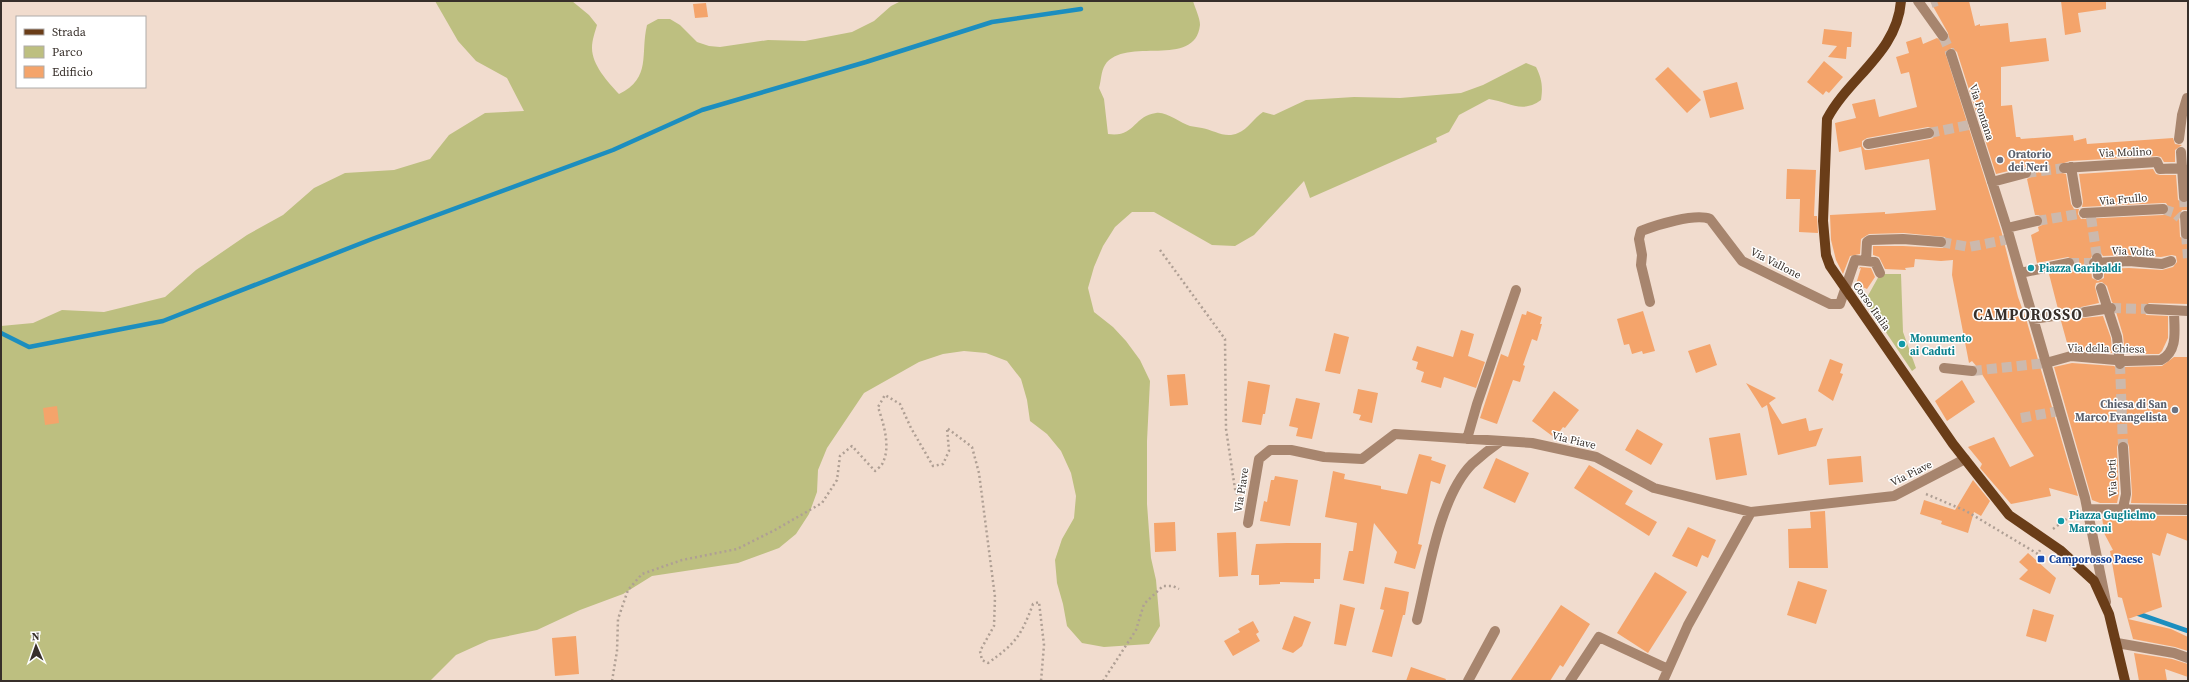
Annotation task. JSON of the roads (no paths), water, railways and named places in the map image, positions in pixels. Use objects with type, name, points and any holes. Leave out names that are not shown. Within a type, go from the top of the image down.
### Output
[{"type":"main road","name":"Corso Italia","points":[[1901,1],[1900,16],[1894,32],[1885,46],[1833,107],[1827,120],[1823,221],[1824,239],[1830,266],[1965,459],[2009,516],[2046,539],[2097,578],[2117,642],[2125,681]]},
{"type":"street","points":[[1924,3],[1943,36]]},
{"type":"street","name":"Via Fontana","points":[[1951,54],[1971,125],[2007,228],[2087,509],[2097,578]]},
{"type":"street","points":[[2179,139],[2182,115],[2187,98]]},
{"type":"street","points":[[1868,144],[1929,132]]},
{"type":"street","points":[[2181,152],[2184,198]]},
{"type":"street","name":"Via Molino","points":[[2077,202],[2068,167],[2158,162],[2160,169],[2183,168]]},
{"type":"street","points":[[1991,180],[2026,173]]},
{"type":"street","name":"Via Frullo","points":[[2088,214],[2163,209]]},
{"type":"street","name":"Via Vallone","points":[[1650,302],[1641,265],[1642,255],[1639,239],[1641,231],[1703,216],[1713,223],[1742,261],[1830,304],[1840,304],[1855,260],[1866,261]]},
{"type":"street","points":[[2184,218],[2186,234]]},
{"type":"street","points":[[2007,228],[2036,221]]},
{"type":"street","points":[[1880,273],[1875,262],[1866,261],[1867,242],[1870,240],[1903,239],[1941,242]]},
{"type":"street","name":"Via Volta","points":[[2098,275],[2096,261],[2129,261],[2162,264],[2172,261]]},
{"type":"street","points":[[2020,273],[2069,263]]},
{"type":"street","points":[[2101,288],[2109,308],[2117,337],[2120,362]]},
{"type":"street","points":[[1467,439],[1477,404],[1516,290]]},
{"type":"street","points":[[2086,312],[2109,308]]},
{"type":"street","points":[[2149,309],[2188,311]]},
{"type":"street","name":"Via della Chiesa","points":[[2046,363],[2071,356],[2120,362],[2152,361],[2166,357],[2174,346],[2174,311]]},
{"type":"street","points":[[2033,319],[2060,315]]},
{"type":"street","points":[[1944,368],[1972,371]]},
{"type":"street","name":"Via Piave","points":[[1248,522],[1259,459],[1270,450],[1291,450],[1324,457],[1362,459],[1396,434],[1532,443],[1596,457],[1654,488],[1751,512],[1894,496],[1965,459]]},
{"type":"street","points":[[1417,620],[1441,522],[1454,489],[1472,464],[1501,441]]},
{"type":"street","name":"Via Orti","points":[[2123,447],[2126,494],[2123,508]]},
{"type":"street","points":[[2087,509],[2188,509]]},
{"type":"street","points":[[1662,681],[1688,625],[1751,512]]},
{"type":"street","points":[[1468,681],[1495,631]]},
{"type":"street","points":[[1570,681],[1599,637],[1668,669]]},
{"type":"street","points":[[2117,642],[2174,653],[2188,658]]},
{"type":"waterway","points":[[1,333],[29,347],[163,321],[372,239],[613,150],[702,110],[866,62],[992,22],[1081,9]]},
{"type":"waterway","points":[[2136,613],[2188,631]]},
{"type":"tunnel","points":[[1931,3],[1937,1]]},
{"type":"tunnel","points":[[1943,36],[1951,54]]},
{"type":"tunnel","points":[[1929,133],[1969,125]]},
{"type":"tunnel","points":[[2026,173],[2064,168]]},
{"type":"tunnel","points":[[2184,197],[2185,216]]},
{"type":"tunnel","points":[[2163,209],[2175,213],[2180,218]]},
{"type":"tunnel","points":[[2037,221],[2084,213]]},
{"type":"tunnel","points":[[2091,217],[2097,258]]},
{"type":"tunnel","points":[[2186,234],[2188,258]]},
{"type":"tunnel","points":[[1941,242],[1969,247],[2010,239]]},
{"type":"tunnel","points":[[2069,263],[2094,263]]},
{"type":"tunnel","points":[[2111,308],[2149,309]]},
{"type":"tunnel","points":[[2060,315],[2085,312]]},
{"type":"tunnel","points":[[1972,371],[2046,363]]},
{"type":"tunnel","points":[[2120,364],[2123,447]]},
{"type":"tunnel","points":[[2021,418],[2059,411]]},
{"type":"place","name":"Oratorio dei Neri","points":[[2000,160]]},
{"type":"place","name":"Piazza Garibaldi","points":[[2031,268]]},
{"type":"place","name":"Monumento ai Caduti","points":[[1902,344]]},
{"type":"place","name":"Chiesa di San Marco Evangelista","points":[[2175,410]]},
{"type":"place","name":"Piazza Guglielmo Marconi","points":[[2061,521]]},
{"type":"place","name":"Camporosso Paese","points":[[2041,559]]},
{"type":"district","name":"CAMPOROSSO","points":[[2028,315]]}]
